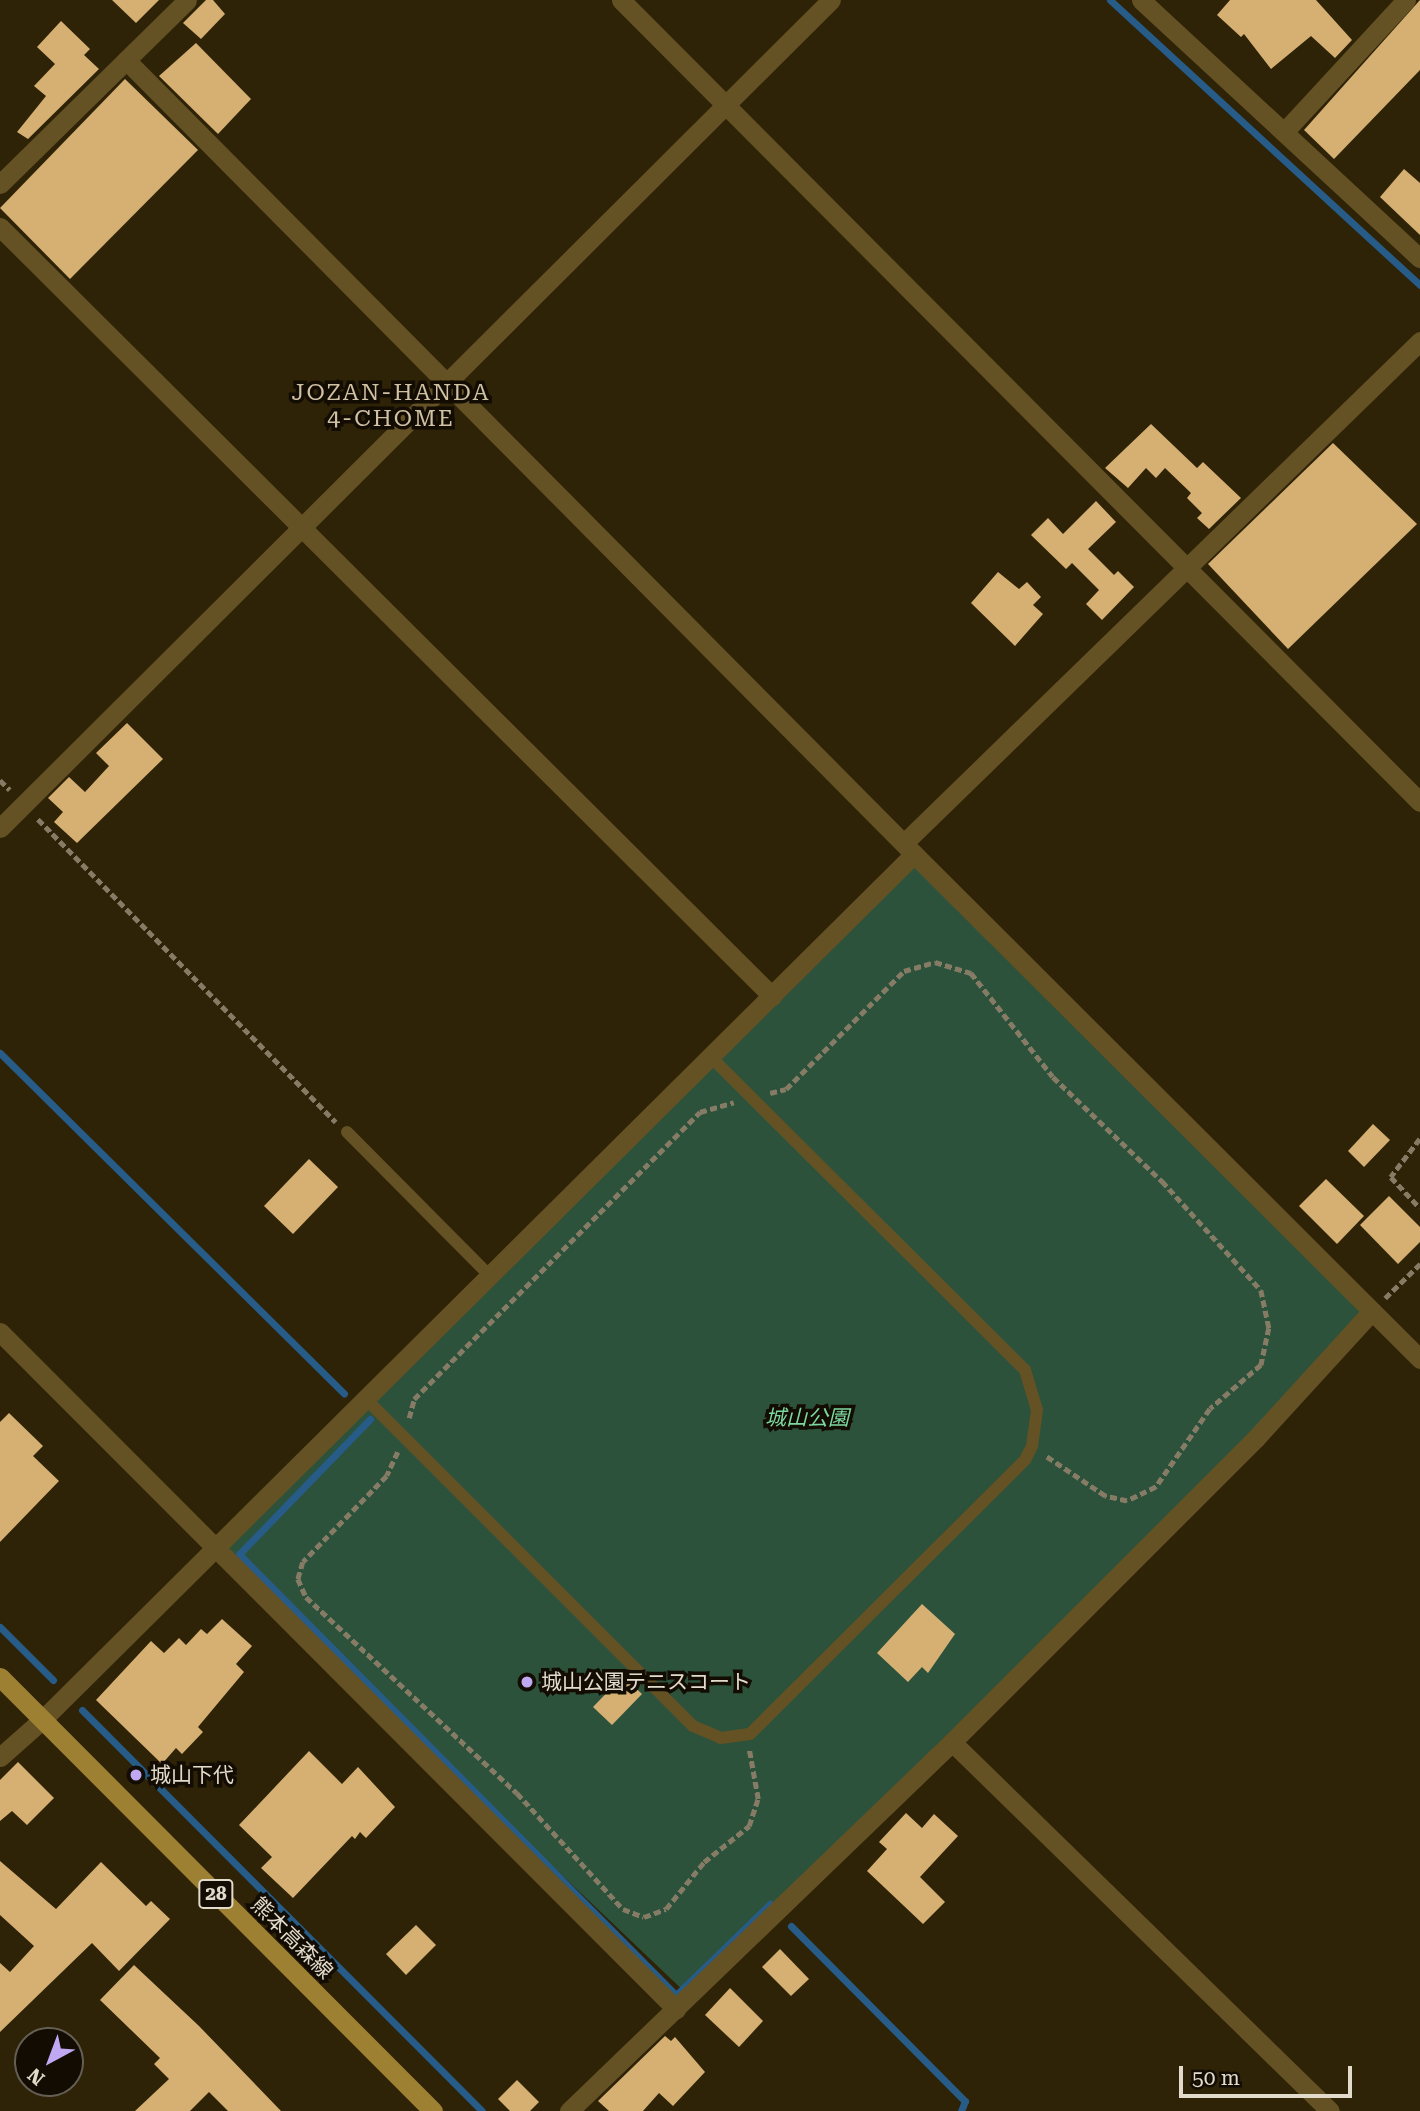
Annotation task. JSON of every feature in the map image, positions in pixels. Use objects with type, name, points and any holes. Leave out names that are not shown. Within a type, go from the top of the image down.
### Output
[{"type":"main road","name":"熊本高森線","points":[[0,1677],[433,2111]]},
{"type":"street","points":[[0,184],[187,0]]},
{"type":"street","points":[[621,0],[1420,802]]},
{"type":"street","points":[[0,828],[443,383],[831,0]]},
{"type":"street","points":[[1284,132],[1406,0]]},
{"type":"street","points":[[1145,1],[1420,258]]},
{"type":"street","points":[[126,60],[443,383],[1420,1359]]},
{"type":"street","points":[[0,227],[772,996]]},
{"type":"street","points":[[0,1756],[42,1720],[491,1277],[772,996],[909,849],[1186,568],[1420,341]]},
{"type":"street","points":[[569,2111],[952,1742],[1256,1438],[1372,1311]]},
{"type":"street","points":[[0,1332],[676,2008]]},
{"type":"street","points":[[952,1742],[1330,2111]]},
{"type":"lane","points":[[367,1400],[693,1726],[721,1738],[747,1735],[1025,1460],[1032,1446],[1034,1390],[1013,1354],[711,1057]]},
{"type":"lane","points":[[347,1132],[491,1277]]},
{"type":"path","points":[[0,780],[347,1132]]},
{"type":"path","points":[[747,1735],[758,1799],[750,1826],[704,1862],[666,1909],[644,1917],[623,1909],[517,1793],[306,1597],[298,1579],[303,1562],[387,1476],[405,1438],[414,1399],[700,1112],[786,1088],[904,971],[935,962],[971,973],[1053,1077],[1162,1181],[1261,1290],[1269,1328],[1261,1365],[1210,1409],[1156,1487],[1127,1501],[1105,1496],[1072,1478],[1032,1446]]},
{"type":"path","points":[[1420,1139],[1391,1177],[1420,1208]]},
{"type":"path","points":[[1372,1311],[1420,1264]]},
{"type":"green space","name":"城山公園","points":[[914,854],[1372,1311],[689,1996],[218,1548]]},
{"type":"building","points":[[112,0],[159,0],[136,23]]},
{"type":"building","points":[[206,0],[213,0],[225,14],[201,39],[183,23]]},
{"type":"building","points":[[1230,0],[1316,0],[1352,40],[1335,58],[1311,36],[1271,69],[1244,34],[1241,37],[1217,15]]},
{"type":"building","points":[[1420,0],[1420,70],[1334,159],[1304,130]]},
{"type":"building","points":[[61,21],[90,49],[84,55],[99,69],[28,139],[17,132],[46,96],[34,86],[55,64],[37,47]]},
{"type":"building","points":[[196,43],[251,99],[218,134],[159,76]]},
{"type":"building","points":[[125,79],[198,150],[70,279],[0,208]]},
{"type":"building","points":[[1404,169],[1420,183],[1420,235],[1380,197]]},
{"type":"building","points":[[1151,424],[1197,468],[1203,462],[1241,498],[1209,529],[1197,518],[1202,513],[1187,498],[1191,493],[1165,468],[1156,478],[1146,468],[1128,488],[1105,468]]},
{"type":"building","points":[[1333,443],[1417,524],[1288,649],[1208,564]]},
{"type":"building","points":[[1096,501],[1116,522],[1088,549],[1114,575],[1118,571],[1134,587],[1102,620],[1086,604],[1099,590],[1072,563],[1066,569],[1031,535],[1048,518],[1063,534]]},
{"type":"building","points":[[998,572],[1019,589],[1027,582],[1041,597],[1033,605],[1043,614],[1015,646],[971,603]]},
{"type":"building","points":[[127,723],[163,759],[77,843],[54,822],[63,812],[48,798],[69,777],[85,792],[109,766],[96,753]]},
{"type":"building","points":[[1373,1124],[1390,1140],[1364,1167],[1348,1151]]},
{"type":"building","points":[[309,1159],[338,1187],[293,1234],[264,1206]]},
{"type":"building","points":[[1326,1179],[1364,1216],[1337,1244],[1299,1206]]},
{"type":"building","points":[[1389,1196],[1420,1227],[1420,1242],[1398,1264],[1360,1225]]},
{"type":"building","points":[[9,1413],[43,1446],[33,1456],[59,1481],[0,1542],[0,1422]]},
{"type":"building","points":[[922,1604],[955,1634],[928,1673],[922,1667],[908,1682],[877,1653]]},
{"type":"building","points":[[222,1619],[252,1646],[236,1664],[244,1672],[198,1727],[203,1732],[182,1754],[176,1748],[162,1764],[96,1700],[151,1641],[164,1653],[179,1638],[186,1645],[201,1629],[207,1634]]},
{"type":"building","points":[[623,1676],[642,1694],[612,1725],[593,1707]]},
{"type":"building","points":[[309,1751],[342,1784],[358,1767],[395,1807],[366,1838],[360,1832],[355,1839],[352,1836],[293,1898],[261,1868],[272,1857],[239,1825]]},
{"type":"building","points":[[18,1762],[54,1798],[27,1825],[12,1811],[0,1821],[0,1780]]},
{"type":"building","points":[[906,1813],[922,1828],[934,1814],[958,1836],[920,1877],[945,1902],[923,1924],[867,1871],[887,1849],[879,1842]]},
{"type":"building","points":[[0,1861],[56,1909],[101,1862],[146,1906],[151,1901],[170,1919],[119,1971],[92,1943],[0,2032],[0,1963],[10,1972],[34,1946],[0,1915]]},
{"type":"building","points":[[416,1925],[436,1945],[406,1975],[386,1954]]},
{"type":"building","points":[[780,1949],[809,1979],[791,1996],[762,1967]]},
{"type":"building","points":[[134,1965],[199,2026],[281,2111],[228,2111],[209,2092],[190,2111],[135,2111],[169,2079],[154,2064],[160,2058],[100,2000]]},
{"type":"building","points":[[730,1988],[763,2021],[739,2047],[705,2015]]},
{"type":"building","points":[[665,2036],[671,2041],[675,2037],[705,2072],[673,2106],[659,2093],[643,2111],[609,2111],[598,2101]]},
{"type":"building","points":[[517,2080],[539,2102],[530,2111],[510,2111],[498,2099]]},
{"type":"waterway","points":[[1110,0],[1420,285]]},
{"type":"waterway","points":[[0,1053],[344,1394]]},
{"type":"waterway","points":[[370,1419],[239,1554],[676,1995],[770,1904]]},
{"type":"waterway","points":[[0,1627],[53,1680]]},
{"type":"waterway","points":[[82,1710],[482,2111]]},
{"type":"waterway","points":[[791,1926],[965,2101],[961,2111]]},
{"type":"place","name":"城山公園テニスコート","points":[[527,1682]]},
{"type":"place","name":"城山下代","points":[[136,1775]]},
{"type":"district","name":"JOZAN-HANDA 4-CHOME","points":[[391,406]]}]
